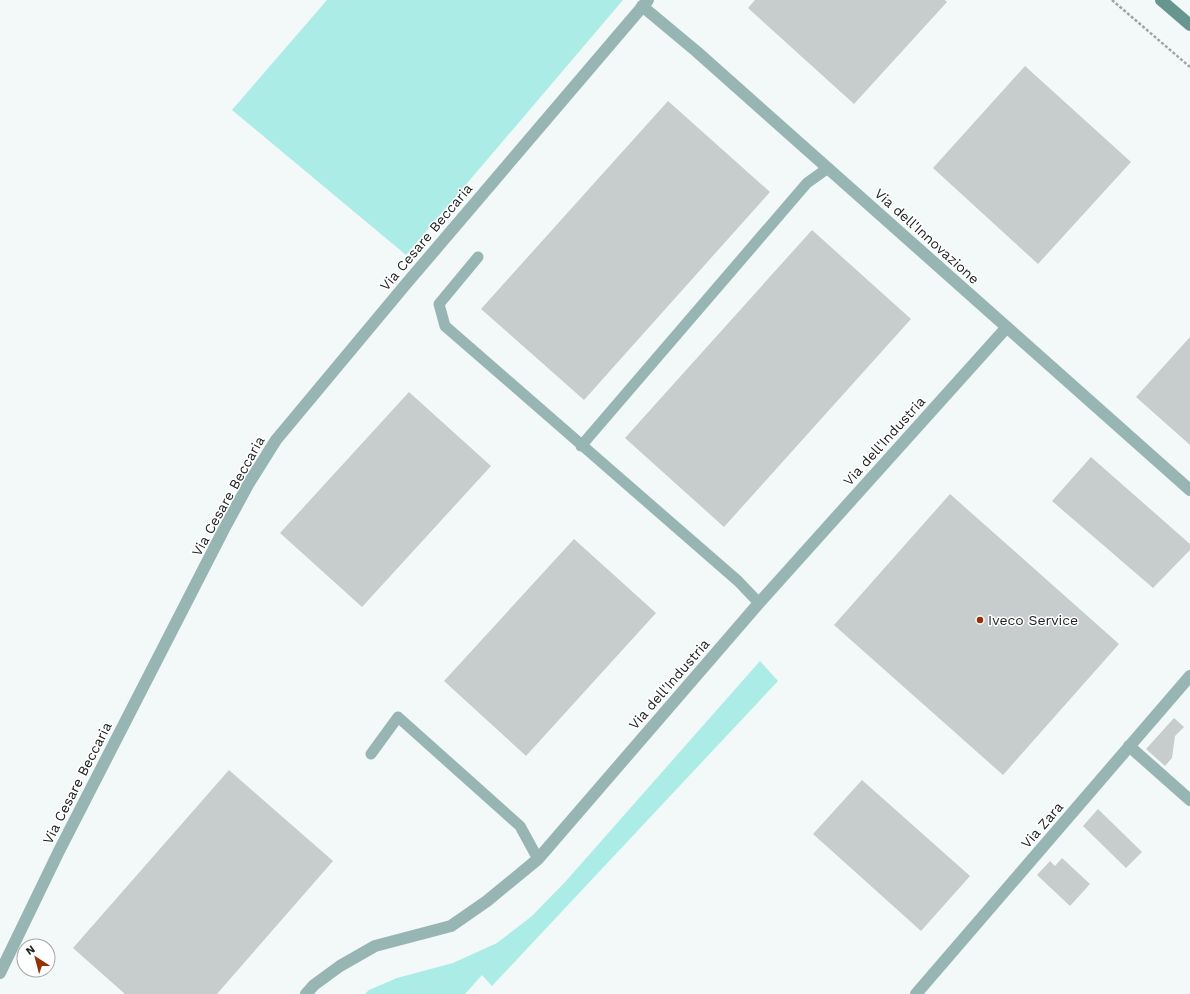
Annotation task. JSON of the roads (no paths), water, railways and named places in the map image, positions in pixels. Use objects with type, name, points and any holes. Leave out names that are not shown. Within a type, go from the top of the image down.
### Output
[{"type":"main road","points":[[1162,0],[1190,25]]},
{"type":"street","name":"Via dell'Innovazione","points":[[645,3],[696,51],[1190,490]]},
{"type":"street","name":"Via Cesare Beccaria","points":[[0,973],[59,851],[221,536],[249,484],[276,440],[406,284],[645,3]]},
{"type":"street","name":"Via dell'Industria","points":[[306,994],[314,985],[340,966],[375,946],[451,926],[487,901],[538,859],[759,603],[1007,327]]},
{"type":"street","name":"Via Zara","points":[[916,994],[1190,676]]},
{"type":"street","points":[[1130,746],[1190,800]]},
{"type":"lane","points":[[581,446],[807,183],[828,168]]},
{"type":"lane","points":[[478,257],[438,304],[445,326],[581,446],[738,581],[759,603]]},
{"type":"lane","points":[[370,754],[398,717],[520,826],[538,859]]},
{"type":"place","name":"Iveco Service","points":[[980,620]]}]
